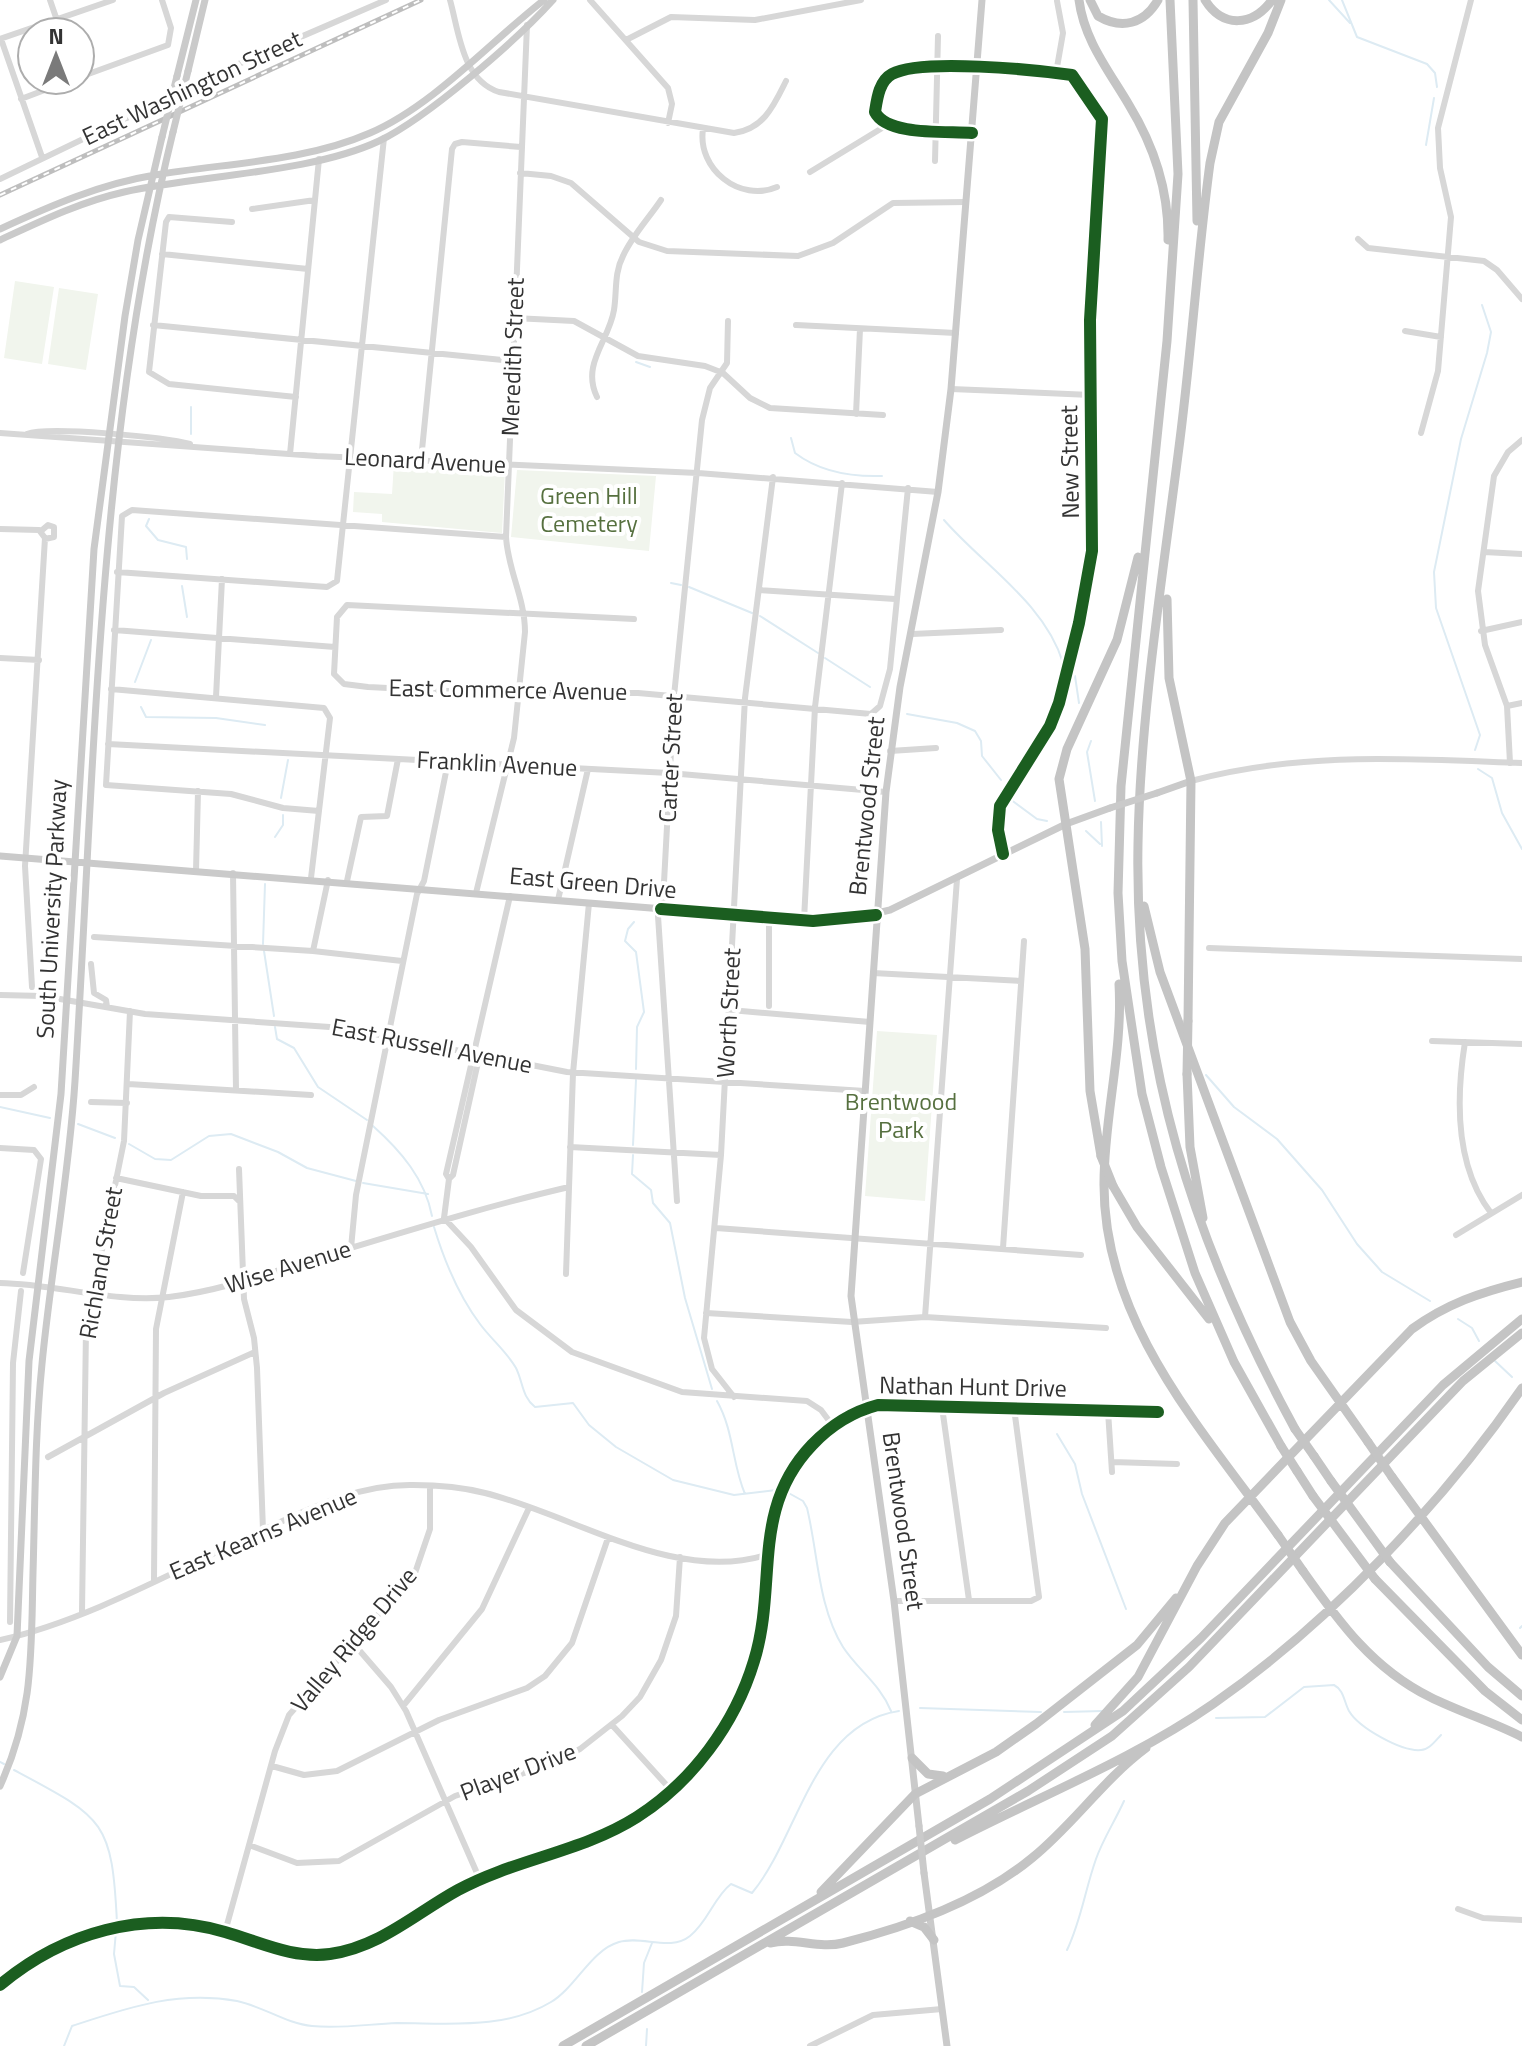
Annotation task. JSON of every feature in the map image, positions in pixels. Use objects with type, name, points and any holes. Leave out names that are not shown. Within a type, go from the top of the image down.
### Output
[{"type":"highway","points":[[1079,0],[1093,48],[1139,122],[1154,156],[1166,201],[1172,269]]},
{"type":"highway","points":[[1090,0],[1098,16],[1123,25],[1139,21],[1158,0]]},
{"type":"highway","points":[[1170,0],[1178,174],[1172,269],[1123,756],[1118,893],[1131,1031],[1153,1138],[1195,1273],[1234,1362]]},
{"type":"highway","points":[[1193,0],[1198,252]]},
{"type":"highway","points":[[1205,0],[1228,21],[1243,22],[1256,17],[1272,0]]},
{"type":"highway","points":[[1281,0],[1268,33],[1219,122],[1210,163],[1198,252],[1138,843],[1143,975],[1159,1079],[1190,1198],[1223,1287],[1248,1343],[1295,1429],[1390,1562],[1488,1667],[1522,1696]]},
{"type":"highway","points":[[1149,503],[1117,640],[1063,762],[1059,790],[1088,987],[1090,1091],[1101,1156],[1113,1186],[1137,1227],[1203,1308],[1313,1496],[1375,1579],[1485,1691],[1522,1720]]},
{"type":"highway","points":[[1168,536],[1171,553],[1166,604],[1167,658],[1191,781],[1187,1074],[1192,1170],[1223,1287]]},
{"type":"highway","points":[[1138,843],[1147,927],[1168,995],[1290,1322],[1311,1361],[1419,1516],[1522,1655]]},
{"type":"highway","points":[[1118,893],[1115,907],[1120,1032],[1104,1179],[1111,1257],[1129,1312],[1147,1348],[1351,1637],[1396,1677],[1430,1697],[1522,1737]]},
{"type":"highway","points":[[792,1915],[843,1873],[886,1821],[915,1794],[1015,1740],[1122,1658],[1155,1626],[1225,1523],[1412,1329],[1436,1312],[1488,1290],[1522,1282]]},
{"type":"highway","points":[[563,2046],[1056,1759],[1123,1711],[1162,1677],[1443,1385],[1522,1319]]},
{"type":"highway","points":[[586,2046],[1079,1759],[1146,1708],[1463,1381],[1522,1333]]},
{"type":"highway","points":[[760,1945],[789,1940],[834,1945],[932,1914],[1000,1880],[1032,1858],[1116,1772],[1245,1680],[1329,1608],[1419,1516],[1490,1434],[1522,1388]]},
{"type":"highway","points":[[1056,1759],[1101,1720],[1138,1677],[1194,1572]]},
{"type":"highway","points":[[911,1859],[1092,1772],[1175,1727]]},
{"type":"highway","points":[[912,1758],[928,1774],[947,1775]]},
{"type":"highway","points":[[910,1921],[924,1927],[934,1940]]},
{"type":"main road","name":"South University Parkway","points":[[17,1636],[29,1361],[54,1167],[88,624],[108,438],[125,316],[150,188],[196,0]]},
{"type":"main road","name":"South University Parkway","points":[[0,1786],[26,1715],[33,1631],[42,1366],[73,1111],[103,591],[119,440],[160,186],[205,0]]},
{"type":"main road","points":[[0,229],[90,191],[153,175],[350,141],[404,114],[544,0]]},
{"type":"main road","points":[[0,240],[81,204],[160,186],[319,159],[384,138],[473,72],[553,0]]},
{"type":"main road","name":"Brentwood Street","points":[[947,2046],[894,1601],[852,1322],[876,915],[890,751],[938,492],[951,389],[972,133],[974,68],[982,0]]},
{"type":"main road","name":"East Green Drive","points":[[0,856],[87,865],[311,878],[804,920],[876,915],[957,879],[1066,824],[1191,781]]},
{"type":"main road","points":[[0,1677],[17,1636]]},
{"type":"street","points":[[68,16],[113,0]]},
{"type":"street","points":[[96,71],[168,45],[171,25],[162,0]]},
{"type":"street","name":"East Washington Street","points":[[0,179],[245,61],[386,0]]},
{"type":"street","points":[[450,0],[473,72],[488,88],[523,97],[734,133],[756,126],[768,116],[786,81]]},
{"type":"street","points":[[590,0],[668,88],[672,104],[668,123]]},
{"type":"street","points":[[626,40],[671,17],[755,20],[861,0]]},
{"type":"street","points":[[1421,433],[1438,371],[1451,217],[1440,168],[1438,128],[1471,0]]},
{"type":"street","points":[[887,125],[875,112],[882,84],[890,75],[938,68],[1056,73],[1063,33],[1057,1]]},
{"type":"street","name":"Meredith Street","points":[[476,893],[514,738],[525,615],[510,569],[506,537],[527,25]]},
{"type":"street","points":[[516,34],[526,42]]},
{"type":"street","points":[[935,161],[938,36]]},
{"type":"street","points":[[1,39],[42,157]]},
{"type":"street","name":"New Street","points":[[1003,854],[998,830],[1000,806],[1050,726],[1059,703],[1086,588],[1093,523],[1090,320],[1102,119],[1072,75],[1056,73]]},
{"type":"street","points":[[21,99],[29,96]]},
{"type":"street","points":[[810,172],[887,125],[972,133]]},
{"type":"street","points":[[703,129],[706,157],[732,185],[752,192],[777,187]]},
{"type":"street","points":[[117,572],[333,585],[339,576],[384,138]]},
{"type":"street","points":[[421,460],[455,144],[521,147]]},
{"type":"street","points":[[290,454],[319,159]]},
{"type":"street","points":[[520,173],[551,176],[571,183],[634,238],[667,251],[798,256],[833,243],[893,203],[966,202]]},
{"type":"street","points":[[252,209],[315,200]]},
{"type":"street","points":[[597,397],[593,388],[593,362],[614,312],[617,269],[661,200]]},
{"type":"street","points":[[232,222],[169,217],[148,367],[152,375],[164,383],[296,397]]},
{"type":"street","points":[[1358,239],[1368,248],[1484,261],[1497,270],[1522,299]]},
{"type":"street","points":[[162,254],[308,269]]},
{"type":"street","points":[[514,318],[574,321],[638,356],[688,361],[721,373],[750,398],[770,408],[883,415]]},
{"type":"street","name":"Carter Street","points":[[677,1201],[658,916],[661,909],[674,696],[704,402],[727,363],[728,321]]},
{"type":"street","points":[[153,325],[512,361]]},
{"type":"street","points":[[796,325],[956,333]]},
{"type":"street","points":[[856,414],[860,329]]},
{"type":"street","points":[[1405,331],[1441,337]]},
{"type":"street","points":[[951,389],[1091,395]]},
{"type":"street","name":"Leonard Avenue","points":[[0,433],[27,434],[37,430],[290,454],[773,477],[938,492]]},
{"type":"street","points":[[1510,763],[1507,706],[1481,631],[1478,591],[1494,476],[1508,452],[1522,440]]},
{"type":"street","name":"Worth Street","points":[[734,1397],[719,1379],[707,1356],[704,1338],[716,1228],[726,1081],[745,702],[773,477]]},
{"type":"street","points":[[804,920],[815,707],[842,483]]},
{"type":"street","points":[[759,590],[895,599],[908,488]]},
{"type":"street","points":[[319,811],[198,791],[107,786],[120,520],[124,512],[132,510],[506,537]]},
{"type":"street","points":[[0,529],[43,535],[39,660],[26,859],[32,987]]},
{"type":"street","points":[[1484,552],[1522,554]]},
{"type":"street","points":[[216,697],[222,579]]},
{"type":"street","name":"East Commerce Avenue","points":[[335,647],[337,680],[368,687],[519,694],[674,696],[871,714],[880,706],[890,669],[895,599]]},
{"type":"street","points":[[114,630],[335,647],[340,610],[355,604],[634,619]]},
{"type":"street","points":[[1481,631],[1522,622]]},
{"type":"street","points":[[912,634],[1001,630]]},
{"type":"street","points":[[0,658],[39,660]]},
{"type":"street","points":[[111,689],[324,708],[330,718],[311,878]]},
{"type":"street","points":[[1507,706],[1522,703]]},
{"type":"street","name":"Franklin Avenue","points":[[108,744],[669,773],[886,792]]},
{"type":"street","points":[[890,751],[936,748]]},
{"type":"street","points":[[1191,781],[1266,764],[1312,759],[1401,757],[1522,763]]},
{"type":"street","points":[[347,881],[361,817],[387,816],[398,759]]},
{"type":"street","points":[[351,1248],[356,1195],[387,1035],[448,762]]},
{"type":"street","points":[[558,900],[588,769]]},
{"type":"street","points":[[196,871],[198,791]]},
{"type":"street","points":[[233,873],[236,1090]]},
{"type":"street","points":[[925,1317],[957,879]]},
{"type":"street","points":[[313,951],[328,880]]},
{"type":"street","points":[[510,896],[476,1053],[451,1147],[444,1218],[471,1247],[516,1310],[556,1343],[587,1359],[670,1388],[734,1397],[807,1401],[833,1426]]},
{"type":"street","points":[[566,1274],[573,1073],[589,903]]},
{"type":"street","points":[[769,917],[769,1006]]},
{"type":"street","points":[[94,937],[313,951],[402,961]]},
{"type":"street","points":[[1003,1248],[1024,941]]},
{"type":"street","points":[[1209,948],[1522,959]]},
{"type":"street","points":[[91,964],[94,993],[106,1000],[107,1007]]},
{"type":"street","points":[[873,973],[1021,981]]},
{"type":"street","name":"East Russell Avenue","points":[[0,995],[130,1011],[331,1026],[573,1073],[865,1091]]},
{"type":"street","points":[[730,1010],[870,1022]]},
{"type":"street","name":"Richland Street","points":[[82,1612],[86,1329],[116,1178],[127,1103],[130,1011]]},
{"type":"street","points":[[1432,1041],[1522,1044]]},
{"type":"street","points":[[1465,1042],[1462,1134],[1465,1160],[1491,1213]]},
{"type":"street","points":[[128,1084],[311,1095]]},
{"type":"street","points":[[0,1095],[21,1095],[34,1087]]},
{"type":"street","points":[[91,1102],[127,1103]]},
{"type":"street","points":[[570,1147],[721,1155]]},
{"type":"street","points":[[0,1148],[30,1150],[39,1155],[41,1172],[23,1273]]},
{"type":"street","points":[[239,1169],[244,1299],[255,1352],[263,1530]]},
{"type":"street","points":[[116,1178],[183,1192],[234,1196],[240,1203]]},
{"type":"street","name":"Wise Avenue","points":[[0,1283],[51,1285],[121,1298],[161,1298],[244,1280],[444,1218],[569,1187]]},
{"type":"street","points":[[154,1580],[156,1329],[183,1192]]},
{"type":"street","points":[[1456,1235],[1522,1195]]},
{"type":"street","points":[[716,1228],[1081,1255]]},
{"type":"street","points":[[10,1622],[14,1347],[21,1291]]},
{"type":"street","points":[[706,1313],[852,1322],[925,1317],[1106,1328]]},
{"type":"street","points":[[48,1457],[154,1399],[255,1352]]},
{"type":"street","points":[[942,1407],[969,1600]]},
{"type":"street","name":"Nathan Hunt Drive","points":[[0,1985],[41,1954],[94,1931],[170,1924],[225,1932],[297,1954],[339,1953],[388,1934],[480,1880],[601,1836],[636,1818],[671,1790],[720,1735],[744,1689],[763,1619],[771,1522],[784,1484],[804,1454],[833,1426],[867,1408],[1158,1412]]},
{"type":"street","points":[[894,1601],[1038,1598],[1040,1592],[1014,1408]]},
{"type":"street","points":[[1108,1411],[1112,1472]]},
{"type":"street","points":[[1112,1462],[1177,1464]]},
{"type":"street","points":[[0,1474],[11,1474]]},
{"type":"street","name":"East Kearns Avenue","points":[[0,1640],[82,1612],[263,1530],[355,1493],[390,1486],[430,1486],[486,1493],[608,1538],[680,1557],[733,1559],[766,1555]]},
{"type":"street","name":"Valley Ridge Drive","points":[[225,1932],[289,1715],[408,1584],[420,1562],[430,1529],[430,1486]]},
{"type":"street","points":[[403,1706],[482,1609],[511,1554],[529,1508]]},
{"type":"street","points":[[272,1766],[304,1775],[326,1774],[358,1763],[471,1706],[527,1688],[553,1669],[572,1643],[608,1538]]},
{"type":"street","name":"Player Drive","points":[[249,1845],[297,1863],[333,1863],[446,1801],[557,1761],[612,1725],[640,1697],[669,1641],[676,1616],[680,1557]]},
{"type":"street","points":[[353,1643],[403,1706],[480,1880]]},
{"type":"street","points":[[612,1725],[671,1790]]},
{"type":"street","points":[[1458,1909],[1483,1918],[1522,1920]]},
{"type":"street","points":[[810,2046],[873,2015],[942,2009]]},
{"type":"green space","points":[[15,281],[54,287],[42,364],[4,358]]},
{"type":"green space","points":[[59,288],[98,294],[86,370],[48,364]]},
{"type":"green space","name":"Green Hill Cemetery","points":[[394,463],[505,470],[502,533],[382,522],[382,514],[353,512],[354,492],[392,494]]},
{"type":"green space","name":"Green Hill Cemetery","points":[[517,470],[656,476],[649,551],[511,537]]},
{"type":"green space","name":"Brentwood Park","points":[[877,1031],[937,1035],[925,1201],[865,1196]]},
{"type":"waterway","points":[[1329,0],[1350,23]]},
{"type":"waterway","points":[[1342,0],[1357,37],[1427,64],[1435,73],[1437,87]]},
{"type":"waterway","points":[[1426,145],[1434,98]]},
{"type":"waterway","points":[[1475,750],[1480,735],[1436,608],[1434,572],[1461,439],[1491,332],[1482,305]]},
{"type":"waterway","points":[[636,362],[650,367]]},
{"type":"waterway","points":[[191,407],[191,434]]},
{"type":"waterway","points":[[791,438],[795,453],[815,465],[859,476],[882,476]]},
{"type":"waterway","points":[[149,519],[146,526],[158,540],[186,547],[187,559]]},
{"type":"waterway","points":[[944,520],[1028,603],[1054,641],[1063,663]]},
{"type":"waterway","points":[[671,583],[681,585]]},
{"type":"waterway","points":[[182,586],[187,617]]},
{"type":"waterway","points":[[689,587],[752,613]]},
{"type":"waterway","points":[[760,616],[818,653]]},
{"type":"waterway","points":[[135,682],[151,640]]},
{"type":"waterway","points":[[825,658],[870,687]]},
{"type":"waterway","points":[[1075,676],[1079,703]]},
{"type":"waterway","points":[[141,707],[146,717],[216,718],[265,725]]},
{"type":"waterway","points":[[907,714],[957,723],[975,731],[981,741],[982,756],[1001,780]]},
{"type":"waterway","points":[[1091,741],[1087,752],[1095,801]]},
{"type":"waterway","points":[[281,798],[288,760]]},
{"type":"waterway","points":[[1478,769],[1492,778],[1502,813],[1522,849]]},
{"type":"waterway","points":[[1010,799],[1037,819],[1047,821]]},
{"type":"waterway","points":[[275,837],[283,825],[283,815]]},
{"type":"waterway","points":[[1101,822],[1102,846]]},
{"type":"waterway","points":[[1086,831],[1100,844]]},
{"type":"waterway","points":[[263,944],[265,884]]},
{"type":"waterway","points":[[634,922],[628,929],[625,941],[636,952],[644,1012],[637,1027],[636,1069]]},
{"type":"waterway","points":[[264,951],[274,1016]]},
{"type":"waterway","points":[[275,1027],[277,1039],[294,1048],[318,1087],[367,1120]]},
{"type":"waterway","points":[[1206,1075],[1234,1107],[1277,1139],[1322,1190],[1357,1244],[1382,1272],[1430,1301]]},
{"type":"waterway","points":[[633,1145],[636,1080]]},
{"type":"waterway","points":[[0,1107],[50,1118]]},
{"type":"waterway","points":[[78,1124],[115,1138]]},
{"type":"waterway","points":[[373,1126],[393,1145],[418,1178],[432,1216]]},
{"type":"waterway","points":[[129,1144],[155,1159],[171,1160],[209,1136],[231,1134],[278,1152],[307,1168],[356,1181]]},
{"type":"waterway","points":[[633,1155],[632,1174],[651,1190],[653,1203],[670,1223],[685,1298],[712,1389]]},
{"type":"waterway","points":[[363,1183],[428,1194]]},
{"type":"waterway","points":[[434,1227],[447,1265],[465,1302],[512,1362],[525,1394],[535,1407],[573,1403],[589,1425],[616,1447],[673,1480],[734,1495],[776,1490]]},
{"type":"waterway","points":[[1458,1319],[1472,1328],[1479,1341]]},
{"type":"waterway","points":[[1495,1361],[1512,1377]]},
{"type":"waterway","points":[[717,1401],[727,1424],[745,1494]]},
{"type":"waterway","points":[[1057,1434],[1075,1464],[1082,1494],[1126,1609]]},
{"type":"waterway","points":[[785,1491],[803,1501],[807,1508],[828,1615],[835,1631],[843,1647],[881,1693],[891,1711]]},
{"type":"waterway","points":[[1216,1718],[1265,1717],[1304,1687],[1334,1685],[1342,1693],[1354,1718],[1393,1743],[1413,1750],[1424,1750],[1441,1735]]},
{"type":"waterway","points":[[920,1708],[1041,1712]]},
{"type":"waterway","points":[[64,2046],[72,2026],[133,2007],[173,1999],[237,2001],[293,2022],[323,2027],[476,2023],[533,2011],[560,1995],[609,1946],[628,1940],[682,1941],[696,1930],[731,1884],[752,1893],[768,1870],[810,1786],[827,1760],[846,1737],[870,1720],[899,1711]]},
{"type":"waterway","points":[[1064,1712],[1103,1711]]},
{"type":"waterway","points":[[0,1762],[4,1764]]},
{"type":"waterway","points":[[14,1770],[85,1812],[97,1826],[106,1842],[111,1862],[117,1923]]},
{"type":"waterway","points":[[1067,1950],[1096,1859],[1124,1801]]},
{"type":"waterway","points":[[116,1931],[114,1954],[120,1986],[134,1987],[148,2000]]},
{"type":"waterway","points":[[642,1992],[644,1963],[652,1943]]},
{"type":"waterway","points":[[646,2046],[647,2029]]},
{"type":"railway","points":[[0,195],[421,0]]},
{"type":"cycle path","points":[[972,133],[904,129],[882,120],[875,112],[881,86],[892,74],[927,67],[979,67],[1072,75],[1102,119],[1090,320],[1092,551],[1079,623],[1059,703],[1050,726],[1000,806],[998,830],[1003,854]]},
{"type":"cycle path","points":[[661,909],[813,921],[876,915]]},
{"type":"cycle path","points":[[0,1985],[50,1951],[106,1930],[135,1925],[195,1925],[303,1954],[348,1950],[381,1937],[480,1879],[594,1839],[637,1817],[676,1787],[693,1769],[709,1750],[735,1707],[754,1661],[761,1632],[769,1548],[780,1495],[793,1470],[812,1445],[850,1415],[878,1405],[1158,1412]]}]
